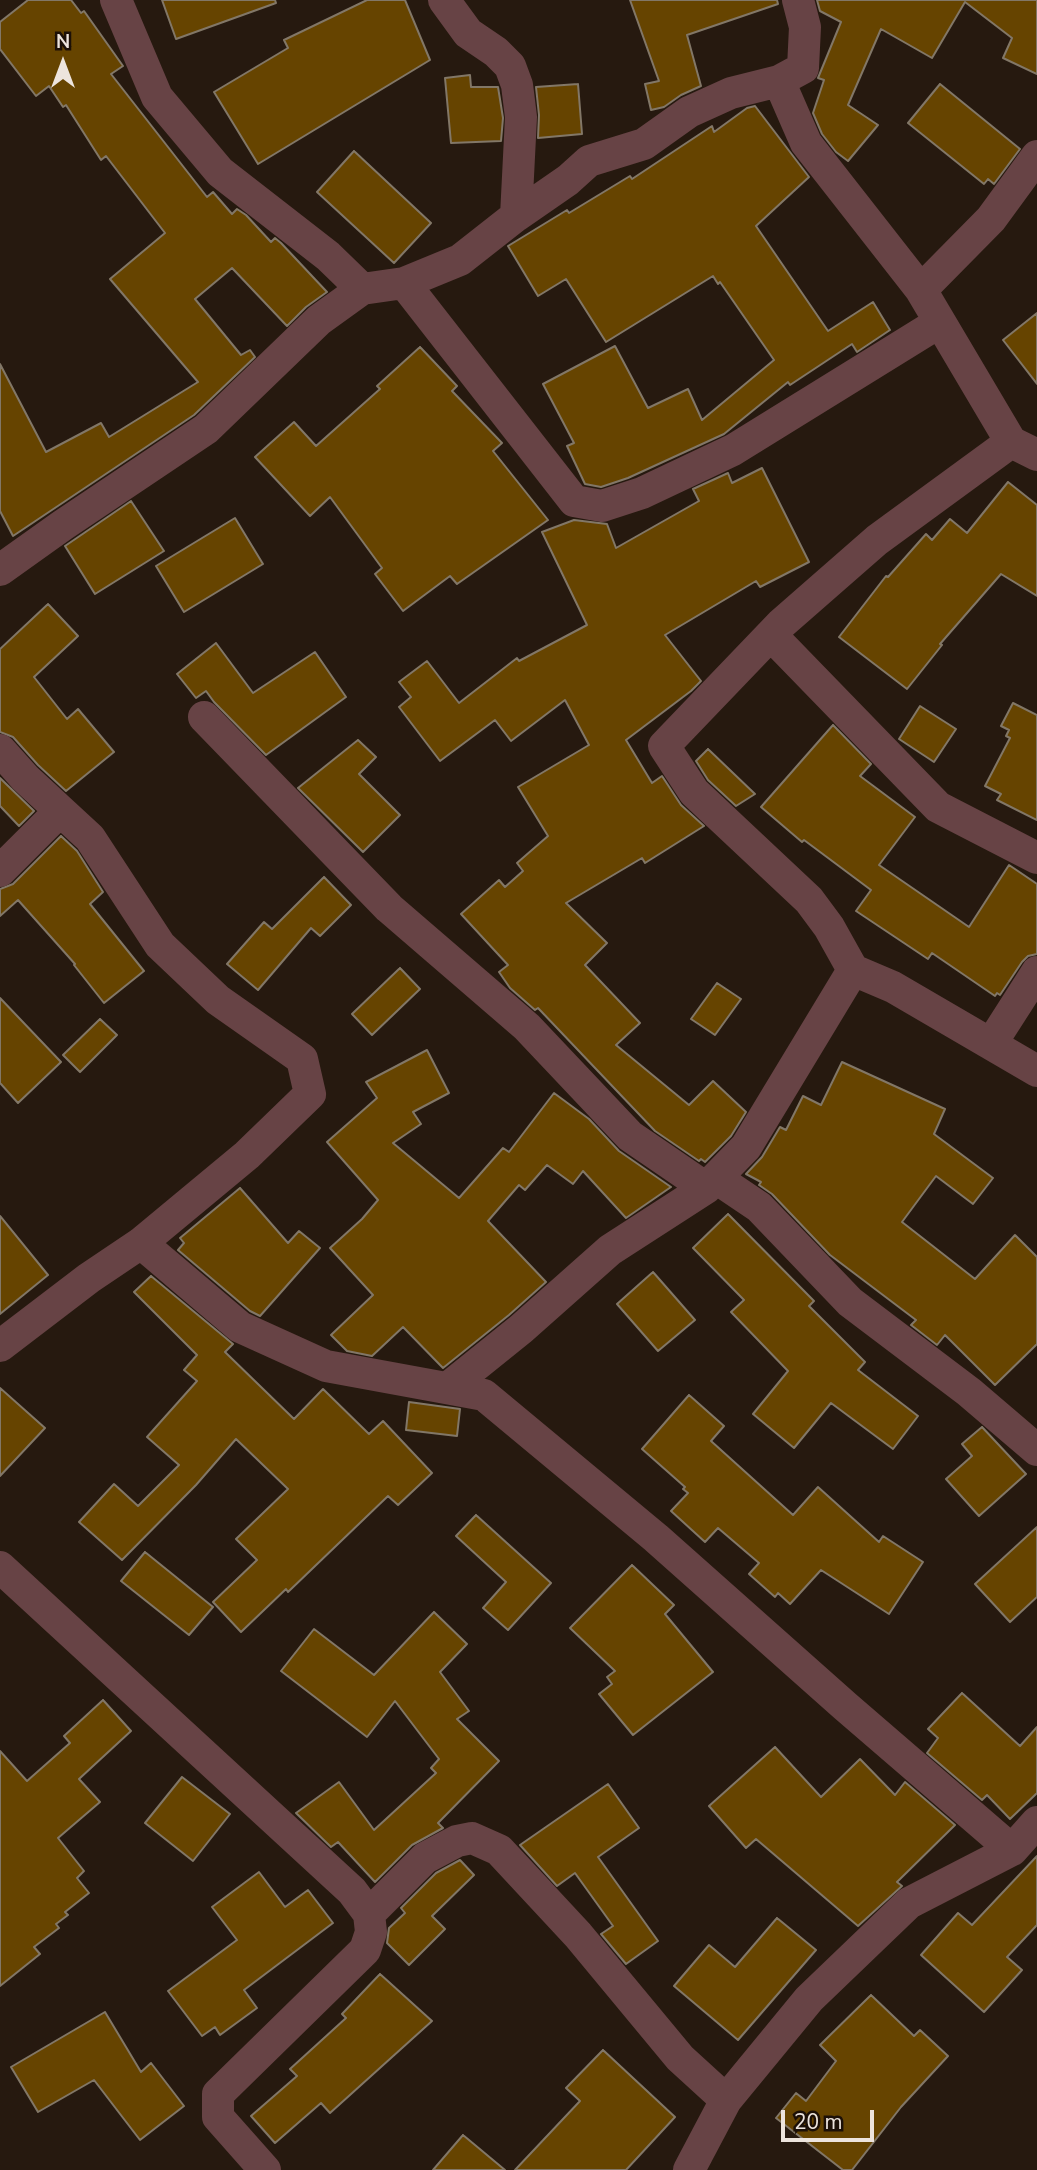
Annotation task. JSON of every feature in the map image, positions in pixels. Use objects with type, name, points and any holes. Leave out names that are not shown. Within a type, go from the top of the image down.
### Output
[{"type":"street","points":[[116,0],[158,97],[220,172],[328,256],[362,289]]},
{"type":"street","points":[[444,0],[468,33],[496,52],[510,66],[517,85],[521,117],[516,216]]},
{"type":"street","points":[[0,570],[206,429],[319,320],[362,289],[404,284],[460,260],[568,180],[589,161],[644,144],[689,112],[731,93],[779,81],[803,68],[805,27],[800,1]]},
{"type":"street","points":[[779,81],[806,143],[921,290],[1024,449],[877,540],[771,635],[664,746],[694,792],[809,900],[829,927],[853,970],[893,987],[1037,1071]]},
{"type":"street","points":[[921,290],[991,219],[1037,156]]},
{"type":"street","points":[[404,284],[574,501],[602,506],[642,493],[733,450],[940,322]]},
{"type":"street","points":[[771,635],[937,807],[1037,859]]},
{"type":"street","points":[[204,716],[389,908],[527,1027],[630,1136],[759,1208],[850,1302],[969,1392],[1037,1450]]},
{"type":"street","points":[[0,750],[25,778],[89,838],[160,945],[218,1000],[302,1059],[309,1080],[310,1094],[247,1155],[141,1243],[89,1278],[0,1346]]},
{"type":"street","points":[[0,871],[60,811]]},
{"type":"street","points":[[449,1387],[522,1329],[610,1250],[711,1183],[746,1147],[853,970]]},
{"type":"street","points":[[991,1044],[1037,972]]},
{"type":"street","points":[[141,1243],[240,1327],[326,1366],[484,1395],[656,1538],[1012,1850]]},
{"type":"street","points":[[0,1567],[352,1891],[369,1914],[371,1932],[365,1950],[218,2094],[218,2117],[265,2170]]},
{"type":"street","points":[[689,2170],[726,2100],[809,1999],[909,1903],[1012,1850],[1037,1822]]},
{"type":"street","points":[[369,1914],[425,1858],[457,1841],[472,1838],[499,1850],[578,1936],[680,2058],[726,2100]]},
{"type":"building","points":[[28,0],[71,0],[81,13],[84,11],[123,66],[111,74],[207,197],[213,192],[232,214],[237,209],[246,215],[271,242],[275,238],[281,243],[327,292],[306,307],[287,326],[232,268],[195,299],[241,355],[250,350],[255,357],[194,415],[13,536],[0,511],[0,364],[46,452],[101,423],[109,437],[198,382],[110,279],[165,233],[106,156],[101,160],[66,105],[63,107],[49,86],[36,96],[0,49],[0,22]]},
{"type":"building","points":[[162,0],[275,0],[276,3],[176,39]]},
{"type":"building","points":[[367,0],[405,0],[430,60],[258,164],[214,92],[288,48],[284,40]]},
{"type":"building","points":[[630,0],[777,0],[778,4],[687,35],[701,86],[664,107],[651,110],[645,84],[659,81]]},
{"type":"building","points":[[817,0],[1037,0],[1037,74],[1003,58],[1012,38],[965,2],[932,58],[881,29],[848,105],[878,125],[848,161],[836,152],[822,134],[813,113],[824,80],[818,78],[841,22],[820,11]]},
{"type":"building","points":[[470,75],[471,87],[498,87],[503,118],[501,141],[451,143],[445,78]]},
{"type":"building","points":[[578,84],[582,134],[538,138],[536,87]]},
{"type":"building","points":[[940,84],[1020,149],[994,184],[988,179],[984,184],[908,123]]},
{"type":"building","points":[[755,106],[809,177],[756,226],[828,331],[873,302],[890,330],[857,352],[852,344],[790,385],[788,382],[724,434],[628,478],[601,487],[585,484],[567,446],[574,443],[543,384],[615,346],[648,408],[688,389],[702,420],[774,360],[720,282],[718,284],[713,276],[606,342],[566,279],[538,296],[508,246],[567,210],[569,213],[630,176],[632,179],[712,126],[714,132],[747,108]]},
{"type":"building","points":[[354,151],[431,223],[394,263],[317,192]]},
{"type":"building","points":[[1037,313],[1037,384],[1003,340]]},
{"type":"building","points":[[420,347],[457,386],[452,391],[502,443],[493,451],[548,520],[457,584],[450,576],[403,611],[375,574],[382,568],[330,497],[310,516],[255,457],[294,422],[316,446],[380,389],[377,386]]},
{"type":"building","points":[[762,468],[809,562],[760,587],[756,581],[665,635],[701,681],[626,740],[652,783],[662,776],[681,805],[704,826],[645,863],[642,858],[566,903],[607,943],[585,965],[640,1023],[616,1045],[689,1105],[713,1081],[746,1112],[731,1136],[705,1162],[701,1159],[699,1161],[655,1131],[538,1008],[535,1010],[510,988],[499,972],[508,965],[461,914],[499,880],[505,887],[523,871],[517,863],[548,836],[518,787],[589,745],[565,700],[511,741],[495,720],[440,761],[399,707],[411,697],[399,682],[427,661],[459,703],[517,658],[519,661],[587,625],[542,532],[574,520],[607,524],[616,548],[699,501],[693,489],[728,473],[732,483]]},
{"type":"building","points":[[1008,482],[1037,505],[1037,596],[1001,574],[940,644],[942,645],[907,689],[839,637],[886,576],[888,577],[926,534],[932,540],[950,519],[967,533]]},
{"type":"building","points":[[131,501],[164,551],[95,594],[65,546]]},
{"type":"building","points":[[235,518],[263,564],[184,612],[156,566]]},
{"type":"building","points":[[48,604],[78,636],[34,677],[67,719],[78,709],[114,752],[66,791],[13,737],[0,732],[0,649]]},
{"type":"building","points":[[216,643],[253,693],[315,652],[346,697],[266,755],[206,691],[196,698],[177,674]]},
{"type":"building","points":[[1013,703],[1037,715],[1037,820],[997,800],[1001,794],[985,786],[1010,738],[1006,736],[1009,730],[1001,726]]},
{"type":"building","points":[[920,706],[956,729],[934,762],[899,739]]},
{"type":"building","points":[[833,725],[871,764],[860,776],[915,817],[879,865],[969,927],[1009,865],[1037,884],[1037,954],[1028,956],[1022,962],[1000,995],[997,993],[995,996],[932,953],[928,959],[856,911],[871,890],[804,840],[802,842],[761,807]]},
{"type":"building","points":[[358,740],[376,757],[359,774],[400,815],[363,852],[298,788]]},
{"type":"building","points":[[708,749],[755,794],[736,806],[708,780],[696,761]]},
{"type":"building","points":[[0,778],[34,811],[19,826],[0,806]]},
{"type":"building","points":[[61,836],[77,851],[103,892],[90,904],[144,971],[104,1003],[75,964],[18,900],[0,916],[0,889],[13,884]]},
{"type":"building","points":[[324,877],[351,905],[320,936],[311,928],[258,990],[227,964],[264,922],[272,929]]},
{"type":"building","points":[[400,968],[420,989],[372,1035],[352,1014]]},
{"type":"building","points":[[717,983],[741,999],[715,1035],[691,1019]]},
{"type":"building","points":[[0,998],[61,1062],[18,1103],[0,1083]]},
{"type":"building","points":[[100,1019],[117,1035],[80,1072],[63,1055]]},
{"type":"building","points":[[427,1050],[449,1093],[413,1112],[421,1124],[393,1143],[459,1198],[503,1148],[509,1152],[554,1093],[589,1119],[619,1151],[671,1187],[626,1218],[583,1171],[573,1184],[547,1165],[525,1190],[519,1185],[488,1221],[546,1282],[443,1368],[403,1327],[372,1356],[347,1351],[331,1335],[373,1295],[330,1248],[362,1219],[378,1200],[327,1142],[377,1098],[366,1082]]},
{"type":"building","points":[[842,1062],[945,1109],[934,1134],[993,1178],[973,1204],[936,1176],[902,1222],[975,1279],[1015,1235],[1037,1257],[1037,1344],[995,1385],[945,1335],[937,1345],[911,1325],[916,1320],[830,1255],[772,1194],[759,1185],[761,1182],[746,1174],[762,1157],[780,1127],[786,1130],[803,1096],[821,1105]]},
{"type":"building","points":[[240,1188],[288,1243],[299,1231],[320,1248],[260,1316],[250,1311],[178,1250],[184,1243],[180,1238]]},
{"type":"building","points":[[728,1214],[814,1301],[809,1306],[865,1362],[858,1370],[918,1416],[893,1449],[831,1403],[794,1448],[753,1414],[788,1371],[731,1312],[744,1300],[693,1248]]},
{"type":"building","points":[[0,1216],[48,1275],[0,1314]]},
{"type":"building","points":[[653,1272],[695,1320],[658,1351],[617,1304]]},
{"type":"building","points":[[151,1276],[233,1344],[225,1352],[294,1419],[323,1389],[369,1434],[383,1421],[432,1473],[398,1505],[388,1496],[288,1592],[286,1589],[241,1632],[213,1602],[257,1560],[236,1539],[288,1489],[236,1439],[196,1485],[122,1560],[79,1522],[114,1484],[138,1506],[179,1465],[147,1437],[197,1381],[184,1370],[197,1355],[134,1292]]},
{"type":"building","points":[[0,1388],[45,1428],[0,1476]]},
{"type":"building","points":[[689,1395],[724,1426],[711,1441],[793,1515],[818,1487],[879,1542],[883,1536],[923,1562],[889,1614],[821,1570],[790,1604],[778,1593],[775,1597],[749,1574],[759,1563],[718,1528],[705,1542],[671,1511],[688,1493],[683,1489],[685,1487],[642,1449]]},
{"type":"building","points":[[409,1402],[460,1409],[457,1436],[406,1430]]},
{"type":"building","points":[[982,1427],[1026,1474],[979,1516],[946,1479],[972,1456],[962,1444]]},
{"type":"building","points":[[476,1515],[551,1583],[508,1630],[483,1608],[506,1582],[456,1536]]},
{"type":"building","points":[[1037,1527],[1037,1597],[1010,1622],[975,1584]]},
{"type":"building","points":[[145,1552],[213,1607],[189,1635],[121,1581]]},
{"type":"building","points":[[632,1565],[674,1605],[665,1614],[713,1672],[633,1735],[599,1694],[612,1684],[607,1677],[615,1671],[570,1628]]},
{"type":"building","points":[[434,1612],[467,1644],[440,1672],[469,1711],[457,1719],[499,1761],[438,1823],[443,1828],[412,1845],[375,1882],[338,1842],[331,1847],[296,1813],[339,1782],[374,1830],[436,1773],[431,1768],[439,1759],[395,1701],[367,1737],[281,1671],[314,1629],[374,1675]]},
{"type":"building","points":[[962,1693],[1020,1746],[1037,1727],[1037,1793],[1010,1819],[987,1795],[982,1800],[927,1753],[938,1738],[928,1729]]},
{"type":"building","points":[[103,1700],[131,1731],[79,1779],[100,1802],[58,1838],[84,1871],[77,1878],[89,1893],[65,1912],[68,1915],[56,1924],[59,1928],[34,1947],[40,1954],[0,1986],[0,1751],[27,1781],[70,1743],[64,1736]]},
{"type":"building","points":[[775,1747],[821,1797],[860,1759],[895,1795],[905,1782],[955,1825],[897,1882],[902,1886],[858,1926],[756,1839],[746,1848],[709,1806]]},
{"type":"building","points":[[182,1777],[230,1814],[193,1861],[145,1823]]},
{"type":"building","points":[[608,1784],[639,1828],[598,1857],[658,1941],[626,1964],[601,1934],[613,1926],[575,1873],[557,1886],[520,1845]]},
{"type":"building","points":[[1037,1856],[1037,1925],[1007,1957],[1022,1970],[984,2012],[921,1955],[958,1913],[972,1925]]},
{"type":"building","points":[[460,1860],[474,1875],[432,1916],[445,1929],[409,1965],[387,1943],[389,1928],[405,1913],[401,1908],[436,1873]]},
{"type":"building","points":[[259,1872],[285,1907],[308,1890],[333,1923],[244,1990],[257,2008],[220,2035],[215,2027],[202,2036],[168,1991],[237,1940],[212,1907]]},
{"type":"building","points":[[777,1918],[816,1950],[738,2040],[674,1986],[709,1945],[735,1967]]},
{"type":"building","points":[[380,1974],[432,2021],[330,2113],[321,2103],[275,2143],[251,2116],[297,2076],[290,2069],[346,2018],[342,2014]]},
{"type":"building","points":[[871,1995],[914,2036],[920,2030],[948,2056],[901,2107],[852,2170],[843,2170],[776,2118],[796,2093],[806,2101],[836,2061],[820,2045]]},
{"type":"building","points":[[105,2012],[141,2072],[151,2063],[184,2106],[140,2140],[94,2080],[38,2112],[11,2067]]},
{"type":"building","points":[[603,2050],[675,2117],[626,2170],[515,2170],[580,2101],[566,2088]]},
{"type":"building","points":[[463,2135],[505,2170],[433,2170]]}]
